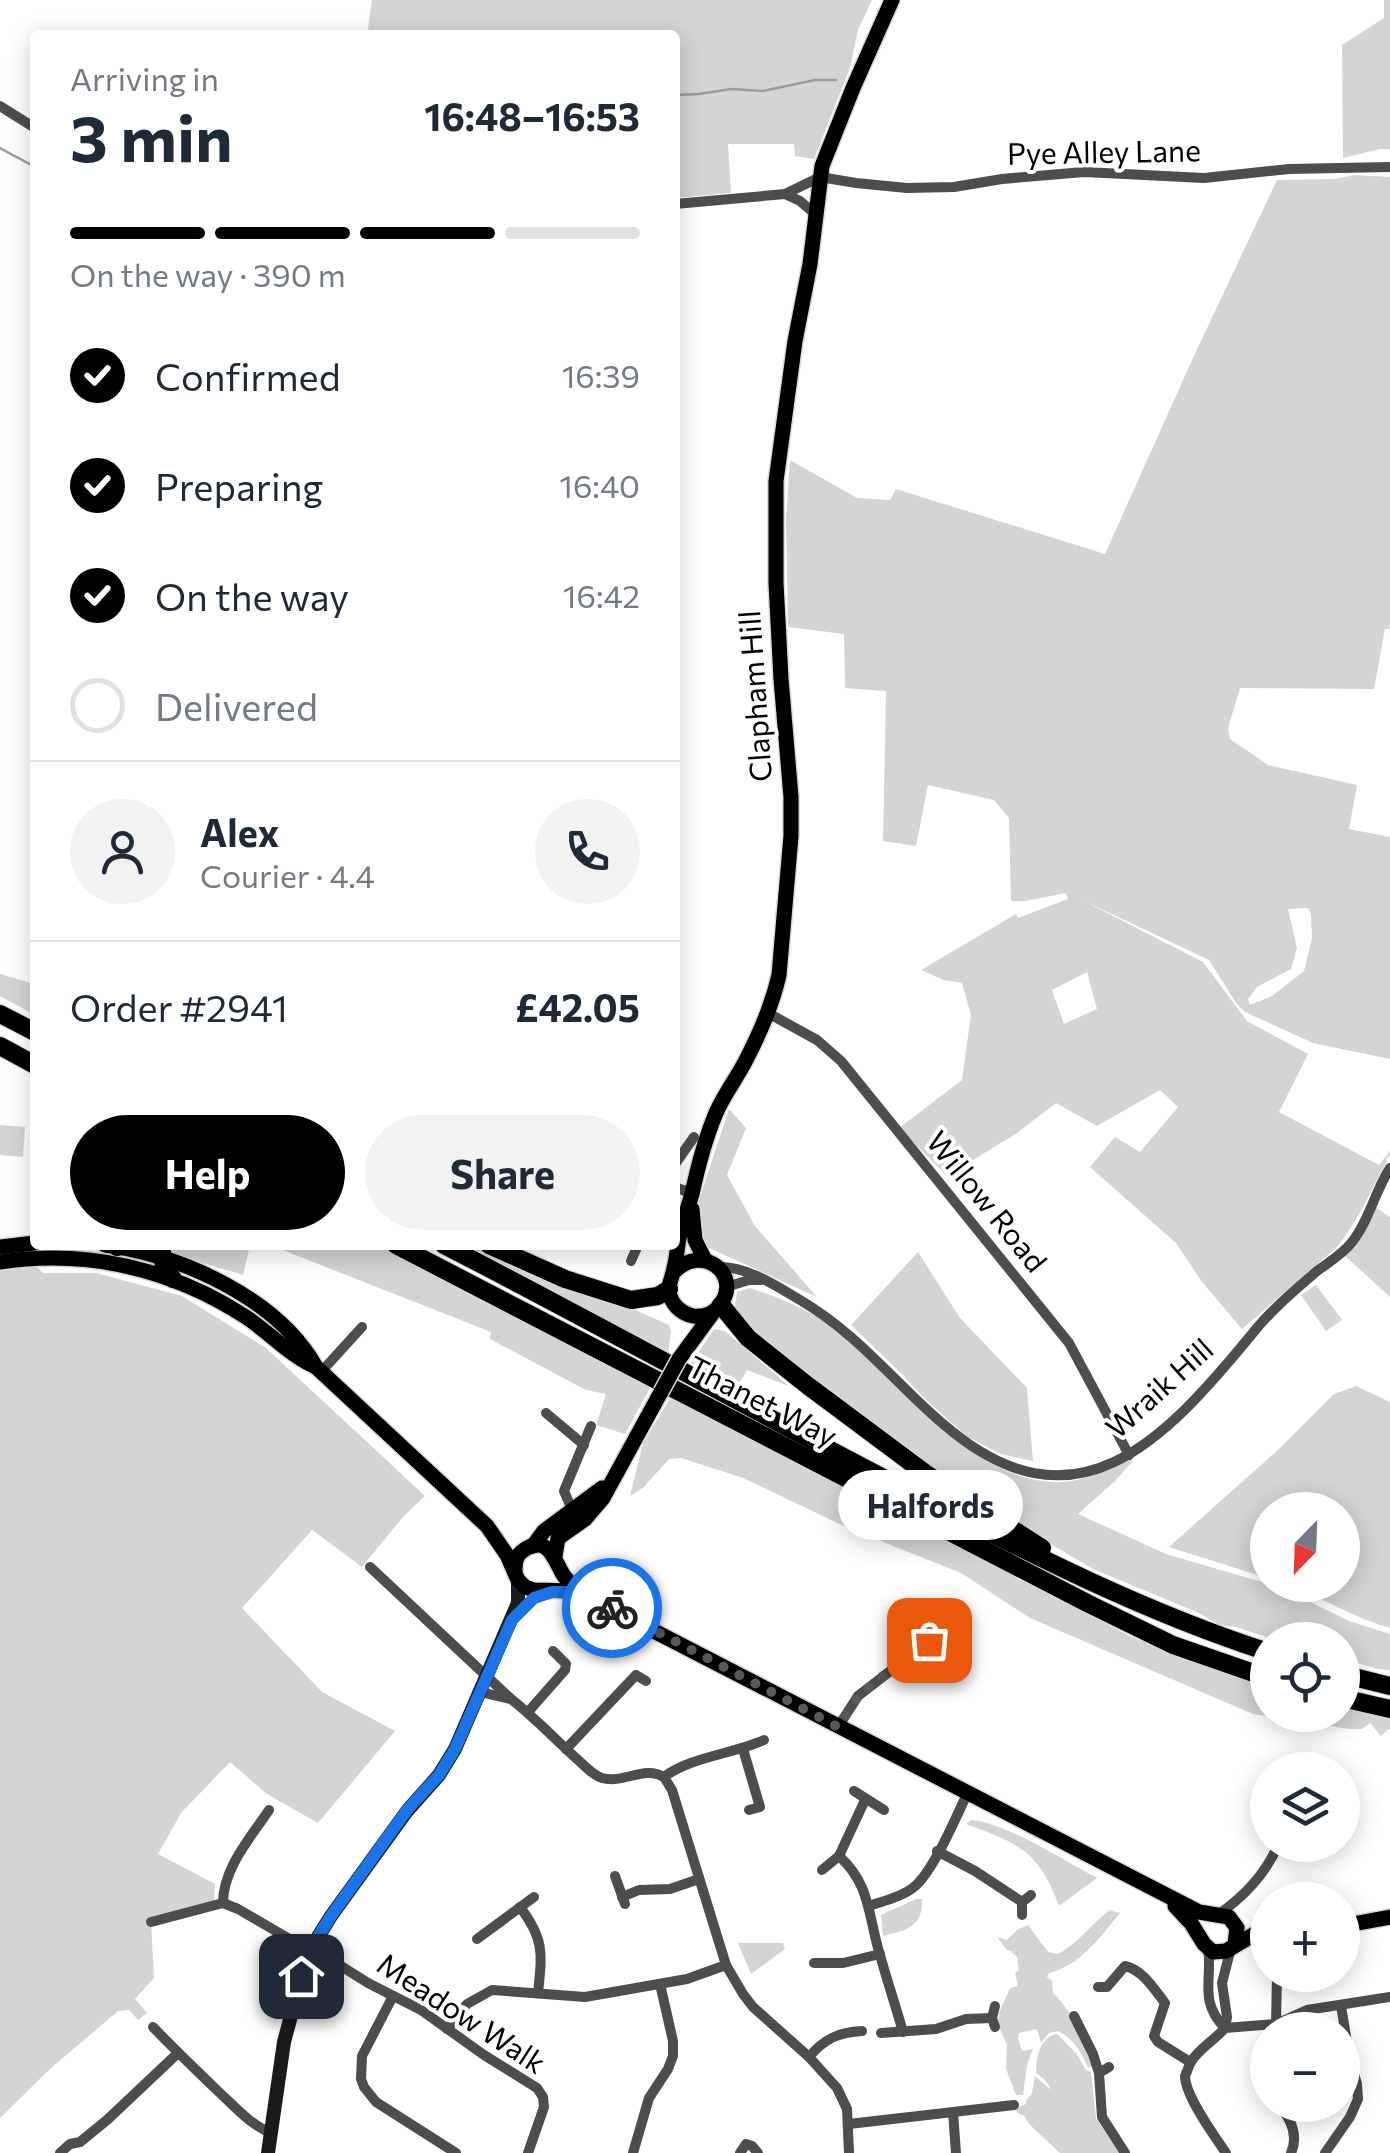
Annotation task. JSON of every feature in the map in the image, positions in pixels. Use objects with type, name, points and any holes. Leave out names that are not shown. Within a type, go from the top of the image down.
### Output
[{"type":"highway","points":[[0,1014],[30,1029]]},
{"type":"highway","points":[[0,1034],[30,1050]]},
{"type":"highway","points":[[0,1046],[30,1062]]},
{"type":"highway","name":"Thanet Way","points":[[406,1250],[1087,1603],[1174,1645],[1250,1672]]},
{"type":"highway","name":"Thanet Way","points":[[454,1250],[1014,1545],[1100,1586],[1250,1646]]},
{"type":"highway","points":[[500,1250],[565,1279],[632,1300],[658,1296],[671,1280]]},
{"type":"highway","points":[[161,1252],[164,1267],[173,1280]]},
{"type":"highway","points":[[721,1301],[748,1338],[807,1385],[925,1472],[1100,1586]]},
{"type":"highway","points":[[1360,1678],[1390,1686]]},
{"type":"highway","points":[[1360,1702],[1390,1710]]},
{"type":"main road","name":"Clapham Hill","points":[[680,1234],[697,1166],[717,1109],[760,1035],[779,975],[791,796],[776,582],[776,481],[820,177],[827,150],[892,0]]},
{"type":"main road","name":"Clapham Hill","points":[[692,1192],[695,1240],[711,1263]]},
{"type":"main road","points":[[0,1247],[30,1244]]},
{"type":"main road","name":"Clapham Hill","points":[[671,1280],[677,1250]]},
{"type":"main road","points":[[161,1252],[217,1281],[288,1329],[319,1369],[487,1526],[525,1587],[566,1590],[590,1598]]},
{"type":"main road","points":[[0,1262],[82,1258],[130,1266],[173,1280],[232,1308],[300,1360],[319,1369]]},
{"type":"main road","points":[[678,1359],[721,1301],[725,1279],[711,1263],[688,1261],[671,1280],[676,1306],[682,1312],[699,1316],[721,1301]]},
{"type":"main road","points":[[512,1620],[540,1590],[553,1584],[558,1538],[593,1511],[608,1490],[678,1359],[686,1330],[682,1312]]},
{"type":"main road","points":[[268,2153],[284,2042],[310,1950],[407,1810],[439,1775],[455,1749],[518,1603],[514,1566],[519,1554],[616,1475]]},
{"type":"main road","points":[[487,1526],[531,1546],[544,1547],[571,1584],[590,1598],[1199,1912],[1224,1919],[1238,1934],[1233,1946]]},
{"type":"main road","points":[[525,1604],[542,1594],[566,1590]]},
{"type":"main road","points":[[1148,1886],[1181,1911],[1204,1944],[1220,1952],[1250,1936]]},
{"type":"main road","points":[[1360,1923],[1390,1917]]},
{"type":"main road","points":[[1204,1944],[1204,1923],[1250,1920]]},
{"type":"street","points":[[0,106],[30,125]]},
{"type":"street","name":"Pye Alley Lane","points":[[820,177],[856,184],[954,187],[1084,172],[1204,178],[1289,168],[1390,167]]},
{"type":"street","points":[[680,204],[786,194],[820,177]]},
{"type":"street","points":[[786,194],[814,214]]},
{"type":"street","name":"Willow Road","points":[[768,1013],[816,1040],[840,1061],[1068,1343],[1129,1455]]},
{"type":"street","points":[[680,1157],[694,1137]]},
{"type":"street","name":"Wraik Hill","points":[[711,1263],[740,1268],[835,1322],[941,1422],[1000,1462],[1031,1473],[1073,1475],[1103,1468],[1129,1455],[1192,1402],[1266,1317],[1351,1244],[1390,1168]]},
{"type":"street","points":[[680,1189],[692,1192]]},
{"type":"street","points":[[721,1301],[749,1280],[762,1280]]},
{"type":"street","points":[[319,1369],[362,1327]]},
{"type":"street","points":[[546,1413],[584,1445]]},
{"type":"street","points":[[573,1512],[564,1492],[590,1426]]},
{"type":"street","points":[[370,1567],[599,1778],[652,1772],[664,1777],[673,1793],[726,1965],[753,2007],[810,2057],[837,2088],[849,2124],[849,2153]]},
{"type":"street","points":[[838,1727],[858,1696],[929,1640]]},
{"type":"street","points":[[528,1712],[565,1670],[566,1664],[553,1651]]},
{"type":"street","points":[[566,1749],[636,1675],[646,1681]]},
{"type":"street","points":[[480,1692],[511,1699]]},
{"type":"street","points":[[664,1777],[679,1768],[764,1740]]},
{"type":"street","points":[[743,1749],[760,1806],[749,1810]]},
{"type":"street","points":[[854,1791],[884,1810]]},
{"type":"street","points":[[869,1906],[916,1886],[967,1794]]},
{"type":"street","points":[[822,1870],[839,1856],[865,1800]]},
{"type":"street","points":[[223,1903],[226,1880],[269,1810]]},
{"type":"street","points":[[938,1851],[1026,1898],[1022,1916]]},
{"type":"street","points":[[839,1856],[858,1876],[869,1906],[903,2032]]},
{"type":"street","points":[[1224,1919],[1270,1862]]},
{"type":"street","points":[[615,1876],[624,1901],[639,1890],[670,1889],[699,1878]]},
{"type":"street","points":[[477,1938],[534,1897]]},
{"type":"street","points":[[151,1922],[223,1903],[310,1950]]},
{"type":"street","points":[[520,1907],[536,1929],[542,1947],[538,1993]]},
{"type":"street","points":[[1204,1944],[1209,1997],[1224,2028]]},
{"type":"street","points":[[1223,2152],[1192,2100],[1185,2076],[1190,2062],[1224,2028],[1227,2017],[1222,1983],[1233,1946]]},
{"type":"street","points":[[814,1964],[842,1963],[880,1954]]},
{"type":"street","points":[[448,2029],[466,2004],[500,1989],[586,1997],[687,1979],[726,1965]]},
{"type":"street","name":"Meadow Walk","points":[[341,1966],[355,1970],[420,2010],[537,2088],[544,2107],[528,2153]]},
{"type":"street","points":[[1098,1987],[1107,1987],[1126,1966],[1131,1966],[1165,2002],[1154,2036],[1190,2062]]},
{"type":"street","points":[[635,2153],[650,2098],[672,2056],[673,2041],[660,1984]]},
{"type":"street","points":[[393,1996],[362,2056],[364,2087],[376,2102],[456,2153]]},
{"type":"street","points":[[1303,2012],[1390,1997]]},
{"type":"street","points":[[1325,2153],[1358,2099],[1341,2006]]},
{"type":"street","points":[[1074,2016],[1104,2070],[1102,2116],[1125,2153]]},
{"type":"street","points":[[881,2033],[936,2029],[978,2017],[994,2017]]},
{"type":"street","points":[[153,2026],[251,2121],[271,2132]]},
{"type":"street","points":[[1224,2028],[1250,2026]]},
{"type":"street","points":[[810,2057],[822,2043],[842,2033],[862,2031]]},
{"type":"street","points":[[842,2033],[847,2048]]},
{"type":"street","points":[[60,2153],[108,2120],[178,2054]]},
{"type":"street","points":[[849,2124],[1014,2105]]},
{"type":"street","points":[[953,2112],[956,2153]]},
{"type":"street","points":[[1291,2153],[1292,2122]]},
{"type":"street","points":[[740,2153],[746,2144],[758,2153]]},
{"type":"shaded area","points":[[372,0],[872,0],[814,159],[795,156],[794,144],[728,144],[731,193],[680,198],[680,30],[368,30]]},
{"type":"shaded area","points":[[1384,0],[1390,0],[1390,149],[1343,158],[1342,45],[1384,18]]},
{"type":"shaded area","points":[[1355,175],[1390,177],[1390,629],[1385,629],[1374,689],[1240,688],[1228,728],[1230,739],[1268,765],[1357,785],[1349,829],[1390,837],[1390,1059],[1313,1043],[1245,1012],[1209,960],[1080,899],[1203,962],[1247,1021],[1308,1054],[1279,1112],[1379,1165],[1390,1151],[1357,1217],[1336,1248],[1242,1329],[1202,1282],[1176,1243],[1090,1167],[1115,1137],[1140,1152],[1178,1107],[1160,1090],[1097,1126],[1056,1103],[1017,1133],[947,1176],[899,1128],[962,1080],[971,1015],[962,983],[921,970],[1016,914],[1018,918],[1068,899],[1066,893],[1011,901],[1009,818],[994,800],[928,785],[916,846],[883,841],[886,691],[845,688],[844,634],[788,627],[786,520],[790,460],[857,498],[890,500],[896,489],[1105,554],[1277,180]],"holes":[[[1308,908],[1312,938],[1304,971],[1272,996],[1250,1005],[1248,999],[1257,987],[1291,969],[1297,948],[1288,909]],[[1087,972],[1097,1009],[1064,1024],[1052,990]]]},
{"type":"shaded area","points":[[0,974],[30,983],[30,1012],[0,996]]},
{"type":"shaded area","points":[[729,1109],[746,1128],[727,1175],[755,1226],[817,1297],[707,1247],[699,1233],[699,1200]]},
{"type":"shaded area","points":[[0,1125],[25,1127],[23,1157],[0,1155]]},
{"type":"shaded area","points":[[1375,1207],[1390,1217],[1390,1297],[1343,1254]]},
{"type":"shaded area","points":[[172,1250],[249,1250],[243,1275],[172,1254]]},
{"type":"shaded area","points":[[283,1250],[389,1250],[651,1386],[625,1434],[596,1425],[606,1394],[586,1390],[490,1339],[491,1332]]},
{"type":"shaded area","points":[[469,1250],[487,1250],[669,1325],[668,1354]]},
{"type":"shaded area","points":[[918,1252],[960,1318],[1027,1388],[1033,1461],[1001,1454],[966,1436],[851,1325]]},
{"type":"shaded area","points":[[35,1265],[43,1273],[96,1273],[182,1296],[266,1348],[425,1496],[362,1567],[312,1530],[242,1608],[322,1692],[395,1731],[318,1823],[267,1794],[230,1762],[181,1813],[158,1854],[215,1884],[214,1901],[151,1922],[154,1978],[135,1999],[147,2013],[138,2020],[129,2010],[118,2011],[0,2118],[0,1269]]},
{"type":"shaded area","points":[[1316,1285],[1342,1320],[1326,1331],[1301,1295]]},
{"type":"shaded area","points":[[750,1288],[818,1317],[857,1346],[945,1431],[968,1449],[1018,1475],[1072,1481],[1130,1459],[1133,1461],[1115,1481],[1078,1514],[1166,1554],[1250,1579],[1250,1602],[1310,1602],[1352,1622],[1250,1622],[1250,1632],[1219,1625],[1093,1569],[937,1477],[743,1324],[735,1308],[737,1292]]},
{"type":"shaded area","points":[[714,1329],[725,1331],[789,1386],[747,1370],[738,1386],[691,1363]]},
{"type":"shaded area","points":[[1356,1386],[1390,1402],[1390,1628],[1326,1602],[1360,1602],[1360,1492],[1250,1492],[1250,1573],[1169,1547],[1334,1394]]},
{"type":"shaded area","points":[[671,1397],[1130,1636],[1250,1680],[1250,1713],[1030,1618],[961,1573],[848,1528],[743,1478],[681,1458],[669,1459],[643,1488],[630,1496],[643,1443]]},
{"type":"shaded area","points":[[1360,1624],[1390,1634],[1390,1670],[1360,1664]]},
{"type":"shaded area","points":[[1360,1708],[1390,1714],[1390,1730],[1381,1736],[1370,1723],[1362,1729]]},
{"type":"shaded area","points":[[971,1820],[1017,1835],[1097,1878],[1059,1906],[1034,1861],[1013,1844],[966,1824]]},
{"type":"shaded area","points":[[922,1899],[922,1908],[912,1926],[883,1936],[881,1915]]},
{"type":"shaded area","points":[[1110,1910],[1120,1913],[1097,1940],[1080,1957],[1047,1977],[1095,2065],[1088,2068],[1076,2046],[1058,2031],[1049,2033],[1041,2043],[1037,2029],[1019,2033],[1022,2051],[1033,2049],[1023,2095],[1016,2095],[1006,2069],[1007,2045],[998,2024],[1010,1988],[1018,1986],[1015,1973],[1019,1970],[1017,1957],[997,1937],[1007,1940],[1028,1925],[1048,1952],[1058,1954]]},
{"type":"shaded area","points":[[738,1943],[783,1943],[785,1949],[751,1974]]},
{"type":"shaded area","points":[[1057,2034],[1091,2072],[1096,2118],[1119,2153],[1060,2153],[1014,2109],[1026,2104],[1035,2076],[1051,2090],[1036,2073],[1036,2067],[1043,2043]]},
{"type":"waterway","points":[[680,95],[731,89],[763,91],[815,80],[836,80]]},
{"type":"waterway","points":[[0,148],[30,164]]},
{"type":"way so far","points":[[612,1608],[838,1727],[858,1696],[929,1640]]},
{"type":"place","name":"Halfords","points":[[929,1640]]},
{"type":"route","points":[[301,1976],[320,1932],[455,1749],[512,1620],[525,1604],[542,1594],[566,1590],[612,1608]]}]
